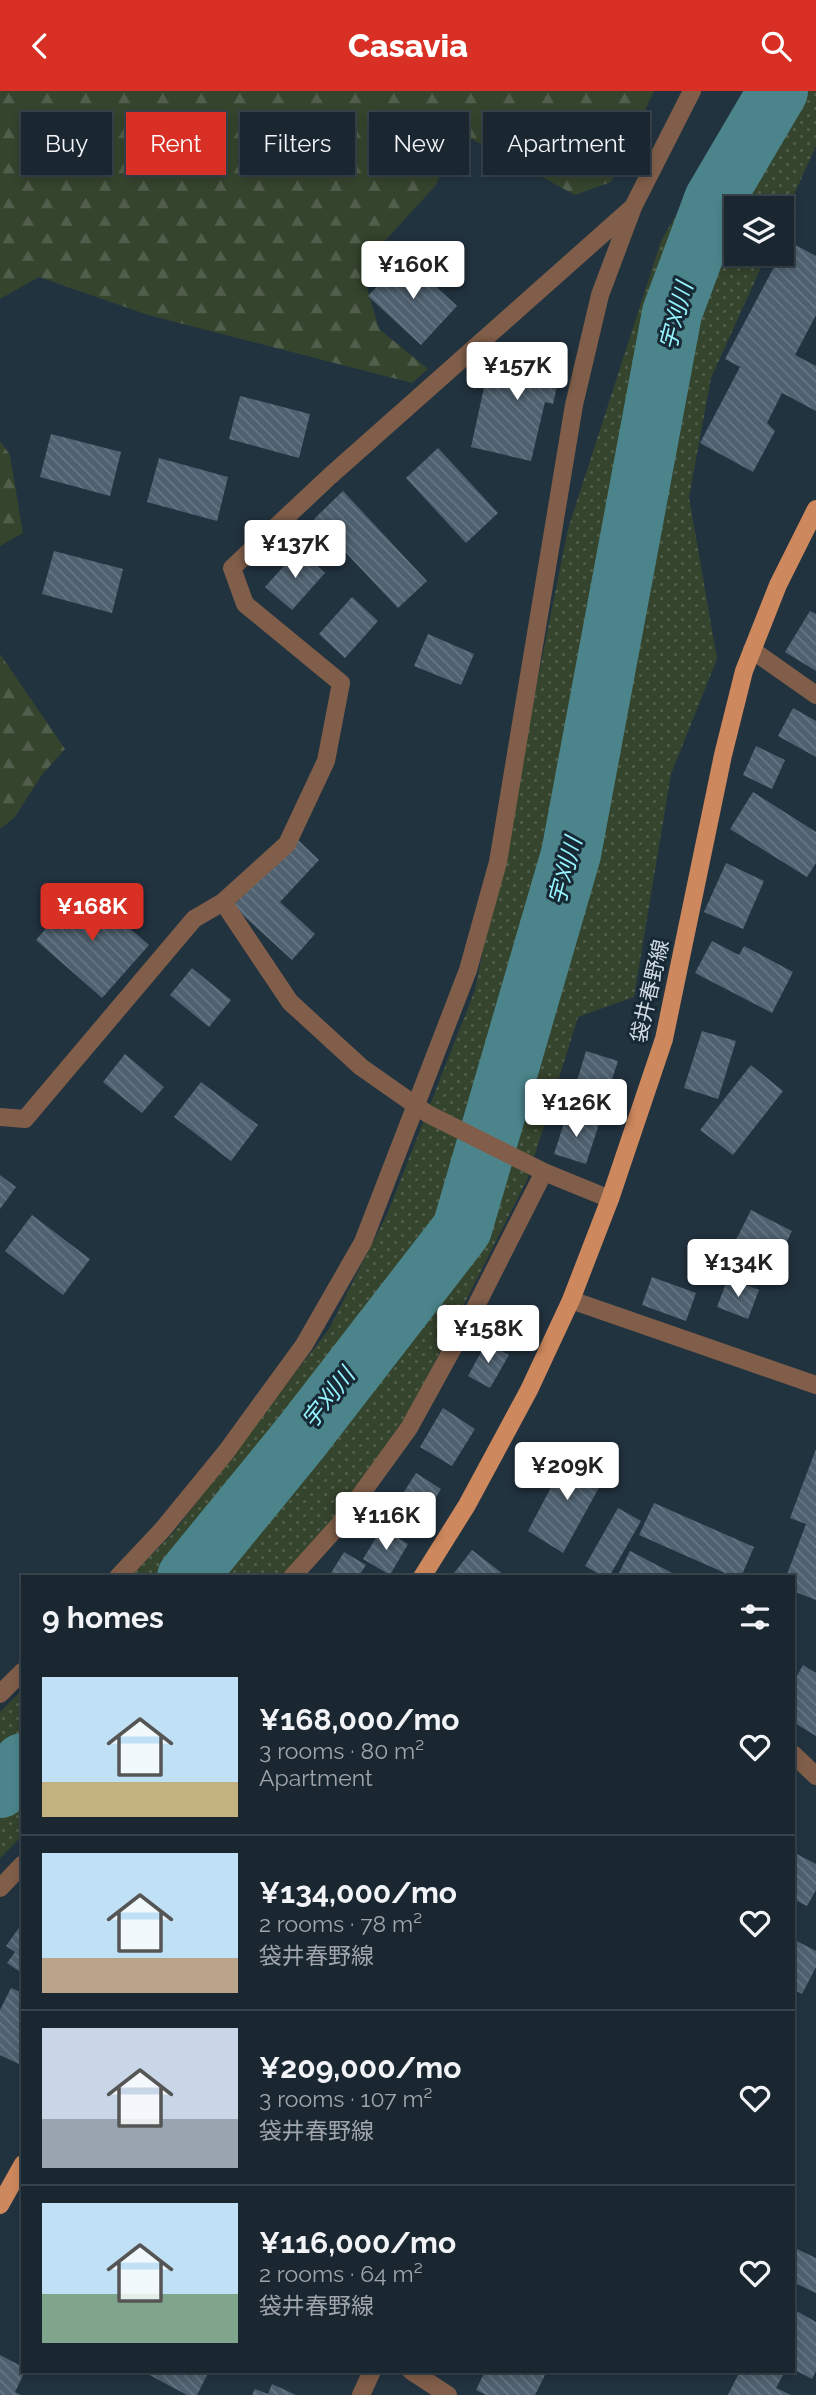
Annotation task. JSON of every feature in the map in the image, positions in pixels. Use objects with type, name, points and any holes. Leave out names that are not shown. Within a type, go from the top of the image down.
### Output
[{"type":"main road","name":"袋井春野線","points":[[423,1575],[467,1506],[523,1402],[570,1300],[610,1199],[664,1039],[723,755],[744,671],[778,585],[816,509]]},
{"type":"main road","points":[[0,2205],[21,2168]]},
{"type":"street","points":[[120,1575],[163,1529],[226,1452],[304,1345],[363,1241],[422,1110],[468,970],[498,862],[574,405],[600,295],[633,208],[692,91]]},
{"type":"street","points":[[0,1117],[25,1119],[194,919],[223,902],[287,844],[326,761],[341,683],[245,604],[232,568],[330,476],[633,208]]},
{"type":"street","points":[[752,650],[816,695]]},
{"type":"street","points":[[223,902],[290,1002],[361,1067],[422,1110],[544,1172],[610,1199]]},
{"type":"street","points":[[294,1575],[338,1526],[409,1428],[475,1308],[544,1172]]},
{"type":"street","points":[[570,1300],[816,1385]]},
{"type":"street","points":[[0,1693],[21,1673]]},
{"type":"street","points":[[795,1757],[816,1776]]},
{"type":"street","points":[[0,1888],[21,1866]]},
{"type":"street","points":[[361,2395],[371,2373]]},
{"type":"street","points":[[414,2373],[448,2395]]},
{"type":"green space","points":[[0,91],[654,91],[644,112],[483,112],[483,145],[469,138],[469,112],[369,112],[369,175],[440,175],[436,185],[361,267],[379,329],[428,369],[412,383],[148,315],[39,277],[0,299]]},
{"type":"green space","points":[[748,91],[816,91],[816,146],[793,196],[724,196],[724,266],[762,266],[711,378],[689,497],[717,659],[671,774],[634,997],[578,1017],[527,1180],[413,1405],[352,1507],[284,1575],[132,1575],[173,1533],[329,1329],[388,1212],[475,990],[568,529],[661,241]]},
{"type":"green space","points":[[538,175],[614,175],[611,182],[575,195]]},
{"type":"green space","points":[[0,441],[10,455],[23,533],[0,546]]},
{"type":"green space","points":[[0,654],[65,749],[41,776],[15,817],[0,829]]},
{"type":"green space","points":[[21,1691],[21,1837],[0,1858],[0,1712]]},
{"type":"building","points":[[794,244],[816,256],[816,315],[795,355],[816,366],[816,411],[782,393],[767,423],[775,431],[753,472],[700,443],[740,367],[725,359],[775,266],[794,266]]},
{"type":"building","points":[[404,257],[457,306],[421,345],[368,296]]},
{"type":"building","points":[[510,342],[564,355],[553,404],[545,402],[531,461],[471,447],[487,374],[502,378]]},
{"type":"building","points":[[240,396],[310,414],[299,458],[229,439]]},
{"type":"building","points":[[51,434],[121,452],[110,496],[40,477]]},
{"type":"building","points":[[438,448],[498,513],[466,543],[406,478]]},
{"type":"building","points":[[159,458],[228,477],[217,521],[147,502]]},
{"type":"building","points":[[343,491],[427,581],[398,608],[314,519]]},
{"type":"building","points":[[299,549],[325,573],[292,610],[265,587]]},
{"type":"building","points":[[54,551],[123,569],[112,613],[42,594]]},
{"type":"building","points":[[352,597],[378,621],[345,658],[319,634]]},
{"type":"building","points":[[810,611],[816,614],[816,671],[785,652]]},
{"type":"building","points":[[428,634],[474,654],[461,685],[414,666]]},
{"type":"building","points":[[793,708],[816,721],[816,757],[778,736]]},
{"type":"building","points":[[756,746],[785,760],[772,789],[743,775]]},
{"type":"building","points":[[753,792],[816,832],[816,863],[807,877],[730,829]]},
{"type":"building","points":[[296,838],[319,860],[280,902],[315,934],[292,960],[233,906]]},
{"type":"building","points":[[726,863],[764,881],[743,929],[704,912]]},
{"type":"building","points":[[82,887],[149,945],[102,998],[36,940]]},
{"type":"building","points":[[712,941],[739,955],[744,946],[793,972],[772,1013],[695,973]]},
{"type":"building","points":[[192,968],[231,1000],[209,1027],[170,995]]},
{"type":"building","points":[[702,1031],[736,1041],[718,1099],[684,1088]]},
{"type":"building","points":[[586,1051],[618,1061],[605,1101],[574,1091]]},
{"type":"building","points":[[125,1054],[164,1087],[142,1113],[103,1082]]},
{"type":"building","points":[[751,1065],[783,1091],[733,1155],[700,1130]]},
{"type":"building","points":[[201,1082],[258,1125],[231,1161],[174,1117]]},
{"type":"building","points":[[567,1114],[599,1124],[586,1164],[554,1154]]},
{"type":"building","points":[[0,1175],[16,1187],[0,1209]]},
{"type":"building","points":[[751,1210],[792,1231],[776,1264],[734,1244]]},
{"type":"building","points":[[32,1215],[90,1259],[63,1295],[5,1251]]},
{"type":"building","points":[[652,1277],[696,1293],[686,1321],[642,1305]]},
{"type":"building","points":[[728,1278],[759,1290],[748,1319],[717,1307]]},
{"type":"building","points":[[486,1343],[509,1355],[490,1388],[468,1376]]},
{"type":"building","points":[[443,1408],[475,1429],[452,1466],[420,1447]]},
{"type":"building","points":[[816,1449],[816,1600],[795,1592],[795,1575],[787,1575],[806,1524],[790,1518]]},
{"type":"building","points":[[569,1453],[607,1473],[563,1553],[528,1531]]},
{"type":"building","points":[[416,1473],[441,1489],[415,1531],[389,1515]]},
{"type":"building","points":[[654,1503],[754,1547],[742,1575],[729,1575],[639,1535]]},
{"type":"building","points":[[618,1508],[641,1521],[610,1575],[601,1575],[585,1566]]},
{"type":"building","points":[[382,1528],[408,1544],[390,1575],[363,1559]]},
{"type":"building","points":[[472,1550],[504,1575],[453,1575]]},
{"type":"building","points":[[630,1551],[676,1575],[618,1575]]},
{"type":"building","points":[[344,1552],[366,1565],[359,1575],[331,1573]]},
{"type":"building","points":[[803,1665],[816,1673],[816,1736],[795,1723],[795,1679]]},
{"type":"building","points":[[795,1853],[816,1864],[816,1890],[807,1906],[795,1900]]},
{"type":"building","points":[[21,1925],[21,1973],[7,1963],[15,1952],[6,1946]]},
{"type":"building","points":[[795,1940],[816,1951],[816,1967],[802,1994],[795,1990]]},
{"type":"building","points":[[11,1988],[21,1992],[21,2065],[0,2055],[0,2010]]},
{"type":"building","points":[[795,2248],[816,2258],[816,2293],[795,2283]]},
{"type":"building","points":[[795,2310],[816,2322],[816,2371],[812,2379],[795,2370]]},
{"type":"building","points":[[0,2355],[21,2366],[21,2373],[24,2373],[15,2392],[21,2395],[0,2395]]},
{"type":"building","points":[[146,2373],[208,2373],[197,2395],[187,2395]]},
{"type":"building","points":[[484,2373],[545,2375],[535,2395],[486,2395],[476,2390]]},
{"type":"building","points":[[739,2373],[779,2373],[783,2375],[776,2388],[791,2395],[728,2395]]},
{"type":"building","points":[[272,2384],[296,2395],[252,2395],[255,2389],[268,2394]]},
{"type":"waterway","name":"宇刈川","points":[[189,1575],[302,1436],[462,1229],[571,854],[672,313],[714,200],[778,91]]},
{"type":"waterway","name":"宇刈川","points":[[0,1788],[21,1765]]}]
